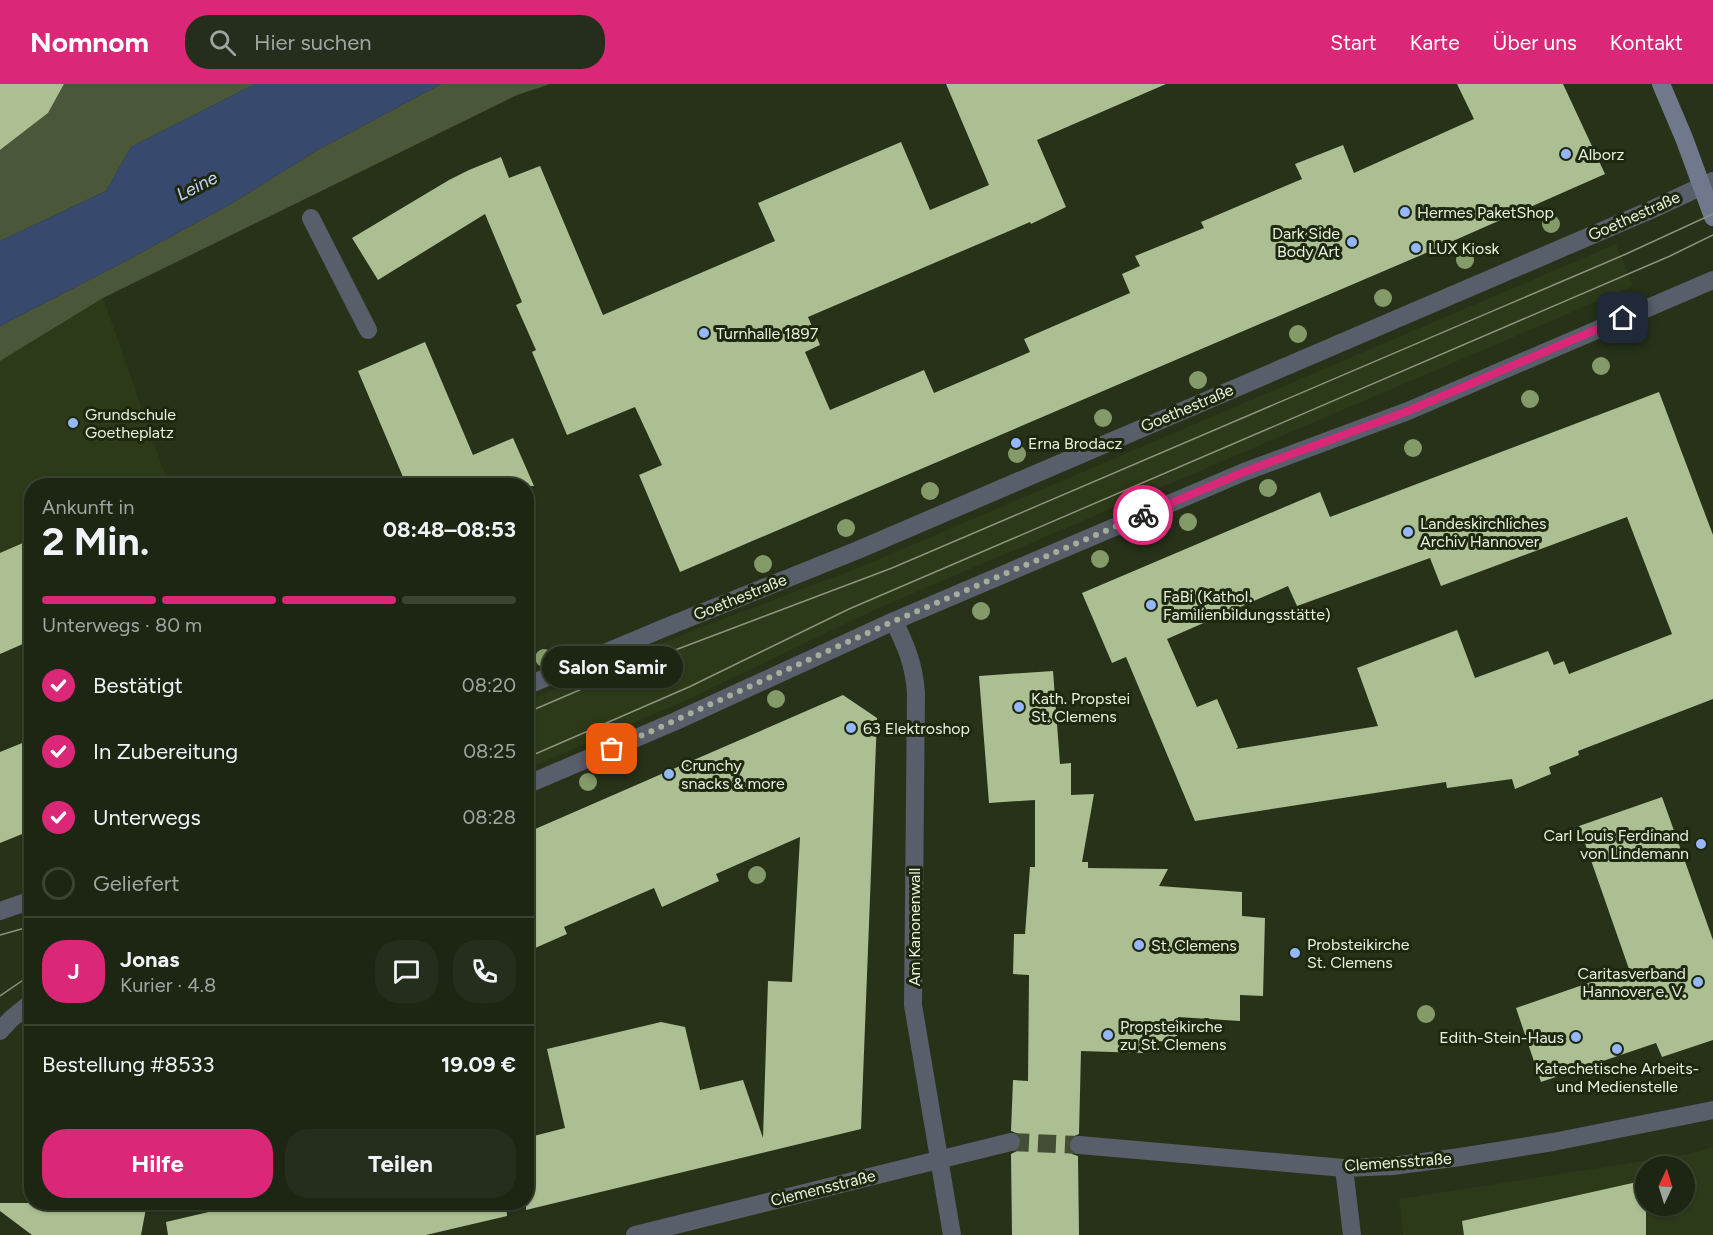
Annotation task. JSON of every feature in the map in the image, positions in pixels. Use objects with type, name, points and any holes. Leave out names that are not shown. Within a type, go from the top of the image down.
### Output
[{"type":"main road","points":[[1661,84],[1707,183],[1713,217]]},
{"type":"street","name":"Goethestraße","points":[[534,683],[858,550],[1653,209],[1707,183]]},
{"type":"street","points":[[311,218],[368,330]]},
{"type":"street","points":[[534,782],[676,722],[894,621],[1244,472],[1408,411],[1713,280]]},
{"type":"street","name":"Am Kanonenwall","points":[[894,621],[911,656],[916,693],[913,1005],[952,1235]]},
{"type":"street","points":[[0,911],[24,903]]},
{"type":"street","points":[[0,1031],[11,1018],[24,1008]]},
{"type":"street","name":"Clemensstraße","points":[[1079,1145],[1344,1168],[1393,1166],[1553,1142],[1713,1110]]},
{"type":"street","name":"Clemensstraße","points":[[635,1235],[1011,1142]]},
{"type":"street","points":[[1344,1168],[1352,1235]]},
{"type":"shaded area","points":[[64,84],[255,84],[131,147],[106,191],[0,241],[0,150],[48,113]]},
{"type":"shaded area","points":[[441,84],[550,84],[517,95],[103,298],[0,361],[0,326],[229,205],[316,151]]},
{"type":"shaded area","points":[[1616,244],[1633,286],[874,610],[691,698],[534,766],[534,698],[691,631],[858,568]]},
{"type":"shaded area","name":"Grundschule Goetheplatz","points":[[103,298],[166,478],[24,478],[24,605],[0,616],[0,361]]},
{"type":"shaded area","points":[[1713,1147],[1713,1235],[1403,1235],[1399,1199],[1635,1162],[1635,1216],[1695,1216],[1695,1156],[1676,1156]]},
{"type":"water","name":"Leine","points":[[255,84],[441,84],[316,151],[229,205],[0,326],[0,241],[106,191],[131,147]]},
{"type":"building","points":[[0,84],[64,84],[48,113],[0,150]]},
{"type":"building","points":[[946,84],[1166,84],[1037,140],[1066,207],[1031,224],[1030,222],[808,317],[820,345],[805,352],[830,410],[924,370],[934,393],[1030,352],[1024,339],[1130,293],[1122,274],[1140,266],[1135,256],[1204,228],[1201,222],[1302,179],[1295,164],[1343,145],[1354,173],[1474,119],[1457,84],[1563,84],[1605,174],[1419,256],[680,572],[639,475],[662,465],[635,407],[567,435],[532,352],[536,350],[516,305],[522,302],[485,214],[378,280],[352,238],[449,180],[501,157],[509,178],[540,166],[603,315],[775,241],[758,203],[901,142],[930,210],[989,185]]},
{"type":"building","points":[[425,342],[473,455],[513,438],[530,478],[403,478],[358,371]]},
{"type":"building","points":[[1659,392],[1713,535],[1713,699],[1578,751],[1579,755],[1549,767],[1551,774],[1515,789],[1512,779],[1447,788],[1446,782],[1195,821],[1126,657],[1112,663],[1082,593],[1320,492],[1330,517]],"holes":[[[1627,517],[1672,634],[1569,674],[1564,661],[1554,665],[1548,651],[1475,678],[1457,630],[1357,668],[1378,726],[1236,749],[1238,747],[1217,699],[1197,707],[1167,639],[1288,586],[1297,606],[1430,558],[1441,586]]]},
{"type":"building","points":[[24,542],[24,644],[0,654],[0,553]]},
{"type":"building","points":[[1053,671],[1060,764],[1071,763],[1071,795],[1094,794],[1082,862],[1088,862],[1088,868],[1168,869],[1159,886],[1242,892],[1242,916],[1265,918],[1263,996],[1240,995],[1240,1021],[1178,1017],[1177,1037],[1172,1037],[1172,1042],[1143,1040],[1143,1053],[1081,1051],[1079,1134],[1070,1138],[1068,1145],[1072,1154],[1078,1156],[1079,1235],[1012,1235],[1011,1154],[1019,1150],[1022,1140],[1019,1134],[1011,1131],[1013,1080],[1028,1081],[1029,975],[1013,974],[1014,934],[1025,934],[1030,867],[1035,867],[1035,800],[989,803],[979,676]]},
{"type":"building","points":[[843,695],[877,718],[861,1129],[534,1208],[534,1136],[565,1128],[547,1049],[661,1022],[685,1027],[700,1090],[743,1080],[763,1138],[768,981],[792,982],[800,837],[716,874],[719,881],[662,907],[654,888],[564,927],[567,934],[534,948],[534,830]]},
{"type":"building","points":[[24,742],[24,833],[0,843],[0,752]]},
{"type":"building","points":[[1662,797],[1713,940],[1713,1040],[1662,1057],[1656,1043],[1541,1082],[1516,1008],[1629,969],[1579,826]]},
{"type":"building","points":[[1635,1182],[1635,1216],[1646,1216],[1646,1235],[1464,1235],[1462,1221]]},
{"type":"building","points":[[0,1203],[24,1203],[24,1210],[146,1210],[141,1235],[32,1235],[0,1211]]},
{"type":"building","points":[[217,1210],[507,1210],[507,1216],[426,1235],[168,1235],[166,1222]]},
{"type":"tunnel","points":[[1011,1142],[1079,1145]]},
{"type":"tram line","points":[[534,710],[654,658],[892,568],[1626,254],[1713,214]]},
{"type":"tram line","points":[[534,755],[689,687],[849,609],[1670,256],[1713,235]]},
{"type":"tram line","points":[[0,935],[24,928]]},
{"type":"tram line","points":[[0,996],[24,980]]},
{"type":"way so far","points":[[612,749],[676,722],[894,621],[1143,515]]},
{"type":"place","name":"Alborz","points":[[1566,154]]},
{"type":"place","name":"Hermes PaketShop","points":[[1405,212]]},
{"type":"place","name":"Dark Side Body Art","points":[[1352,242]]},
{"type":"place","name":"LUX Kiosk","points":[[1416,248]]},
{"type":"place","name":"Turnhalle 1897","points":[[704,333]]},
{"type":"place","name":"Grundschule Goetheplatz","points":[[73,423]]},
{"type":"place","name":"Erna Brodacz","points":[[1016,443]]},
{"type":"place","name":"Landeskirchliches Archiv Hannover","points":[[1408,532]]},
{"type":"place","name":"FaBi (Kathol. Familienbildungsstätte)","points":[[1151,605]]},
{"type":"place","name":"Kath. Propstei St. Clemens","points":[[1019,707]]},
{"type":"place","name":"63 Elektroshop","points":[[851,728]]},
{"type":"place","name":"Salon Samir","points":[[612,749]]},
{"type":"place","name":"Crunchy snacks & more","points":[[669,774]]},
{"type":"place","name":"Carl Louis Ferdinand von Lindemann","points":[[1701,844]]},
{"type":"place","name":"St. Clemens","points":[[1139,945]]},
{"type":"place","name":"Probsteikirche St. Clemens","points":[[1295,953]]},
{"type":"place","name":"Caritasverband Hannover e. V.","points":[[1698,982]]},
{"type":"place","name":"Propsteikirche zu St. Clemens","points":[[1108,1035]]},
{"type":"place","name":"Edith-Stein-Haus","points":[[1576,1037]]},
{"type":"place","name":"Katechetische Arbeits- und Medienstelle","points":[[1617,1049]]},
{"type":"route","points":[[1143,515],[1244,472],[1408,411],[1623,318]]}]
